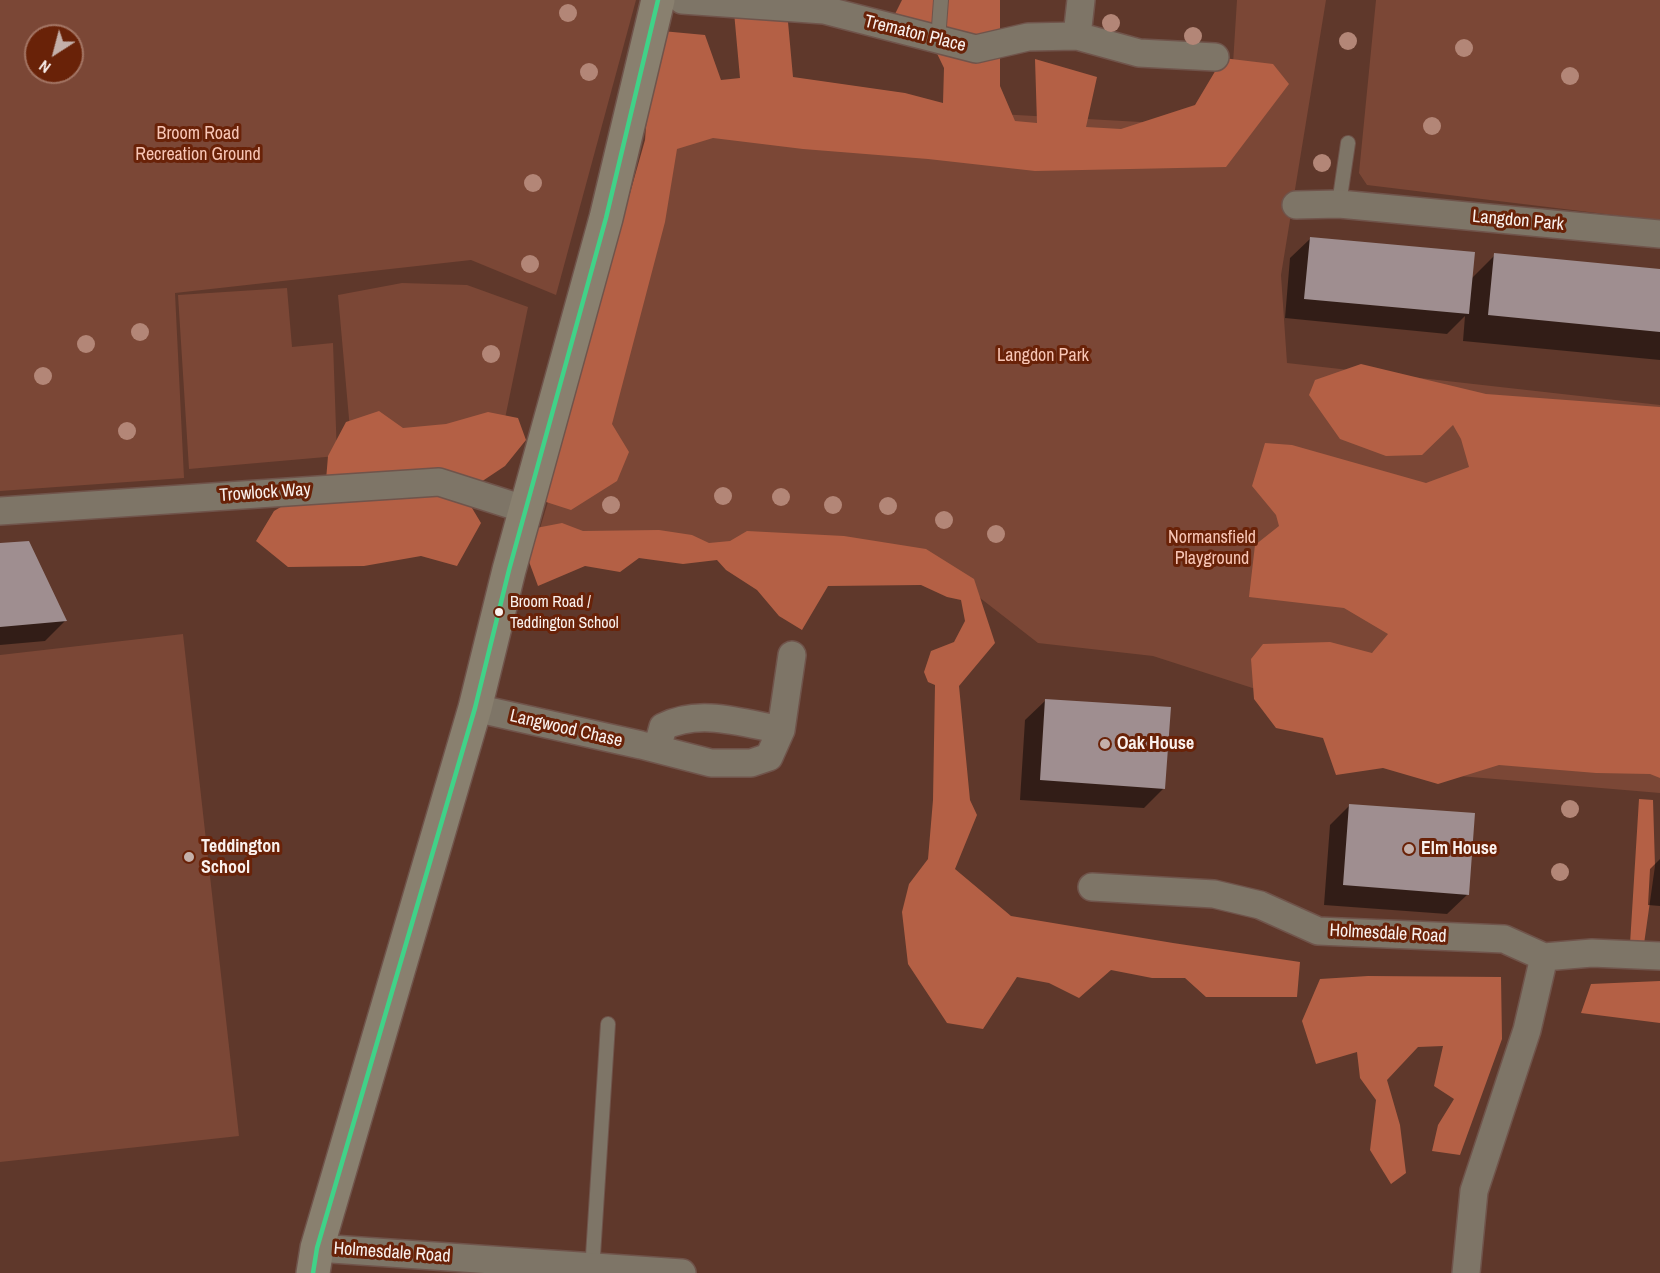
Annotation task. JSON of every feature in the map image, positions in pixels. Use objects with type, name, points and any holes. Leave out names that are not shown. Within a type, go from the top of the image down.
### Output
[{"type":"street","points":[[315,1261],[474,708],[508,570],[606,218],[658,0]]},
{"type":"street","name":"Trematon Place","points":[[682,0],[824,10],[976,49],[1028,37],[1077,36],[1138,53],[1215,57]]},
{"type":"street","points":[[1077,36],[1081,0]]},
{"type":"street","name":"Langdon Park","points":[[1296,205],[1339,204],[1660,234]]},
{"type":"street","name":"Trowlock Way","points":[[0,510],[439,482],[526,510]]},
{"type":"street","name":"Langwood Chase","points":[[474,708],[711,763],[751,763],[769,757],[781,730],[792,655]]},
{"type":"street","points":[[657,749],[663,727],[676,721],[702,717],[781,730]]},
{"type":"street","name":"Holmesdale Road","points":[[1092,887],[1214,894],[1260,905],[1318,931],[1504,939],[1544,957],[1592,953],[1660,956]]},
{"type":"street","points":[[1466,1273],[1474,1191],[1527,1030],[1544,957]]},
{"type":"street","name":"Holmesdale Road","points":[[315,1261],[682,1273]]},
{"type":"lane","points":[[938,40],[941,0]]},
{"type":"lane","points":[[1339,204],[1348,143]]},
{"type":"lane","points":[[592,1269],[608,1024]]},
{"type":"green space","name":"Broom Road Recreation Ground","points":[[0,0],[636,0],[556,295],[471,260],[175,293],[184,478],[0,491]]},
{"type":"green space","name":"Langdon Park","points":[[1237,0],[1326,0],[1281,275],[1287,363],[1660,405],[1660,793],[1424,773],[1293,701],[1153,656],[1038,643],[957,580],[538,535],[674,82],[822,104],[1229,127]]},
{"type":"green space","points":[[1376,0],[1660,0],[1660,219],[1367,185],[1359,173]]},
{"type":"green space","points":[[402,283],[467,285],[528,307],[502,433],[351,441],[338,295]]},
{"type":"green space","points":[[287,288],[292,347],[333,343],[337,456],[189,469],[178,295]]},
{"type":"green space","points":[[183,634],[239,1136],[0,1162],[0,655]]},
{"type":"shaded area","points":[[902,0],[1000,0],[1000,86],[1015,121],[1037,123],[1035,59],[1097,77],[1086,127],[1121,129],[1195,105],[1223,58],[1273,64],[1289,84],[1226,167],[1035,171],[713,138],[677,149],[665,222],[612,424],[629,452],[617,481],[571,510],[543,501],[645,140],[650,75],[662,31],[705,35],[721,80],[740,78],[734,12],[788,22],[793,77],[905,93],[943,103],[944,68],[929,37],[894,16]]},
{"type":"shaded area","points":[[1361,364],[1486,394],[1660,407],[1660,778],[1650,774],[1596,773],[1499,765],[1438,784],[1383,768],[1336,775],[1323,738],[1276,728],[1254,699],[1251,659],[1263,644],[1330,642],[1372,653],[1388,634],[1344,608],[1249,597],[1255,545],[1279,526],[1276,515],[1252,486],[1265,443],[1292,445],[1426,483],[1469,467],[1461,439],[1453,425],[1422,455],[1386,456],[1340,439],[1309,395],[1315,380]]},
{"type":"shaded area","points":[[379,411],[403,428],[446,424],[488,412],[518,418],[526,440],[505,466],[481,482],[466,498],[481,523],[457,566],[421,556],[364,566],[288,567],[256,541],[274,511],[326,480],[328,456],[346,422]]},
{"type":"shaded area","points":[[562,523],[583,531],[659,530],[692,535],[709,543],[730,541],[747,531],[844,536],[926,549],[974,579],[995,643],[959,686],[970,800],[977,815],[955,869],[1011,916],[1300,962],[1297,997],[1206,997],[1185,978],[1152,978],[1111,970],[1079,998],[1049,983],[1017,977],[983,1029],[947,1023],[908,964],[902,912],[909,884],[928,859],[933,800],[935,685],[928,682],[924,672],[931,651],[954,642],[965,621],[961,600],[947,597],[921,585],[828,586],[802,630],[779,616],[757,590],[726,570],[717,560],[683,564],[639,558],[620,572],[585,566],[538,586],[528,559],[536,528]]},
{"type":"shaded area","points":[[1639,799],[1653,800],[1655,866],[1644,944],[1630,944]]},
{"type":"shaded area","points":[[1368,976],[1501,977],[1502,1039],[1460,1155],[1432,1151],[1438,1125],[1454,1099],[1434,1086],[1443,1046],[1418,1047],[1387,1080],[1400,1125],[1406,1173],[1391,1184],[1370,1150],[1376,1100],[1360,1078],[1357,1052],[1316,1064],[1302,1021],[1320,979]]},
{"type":"shaded area","points":[[1660,981],[1660,1023],[1581,1013],[1591,984]]},
{"type":"building","points":[[1310,237],[1475,252],[1469,314],[1304,299]]},
{"type":"building","points":[[1494,253],[1660,269],[1660,332],[1488,315]]},
{"type":"building","points":[[29,541],[67,621],[0,627],[0,543]]},
{"type":"building","name":"Oak House","points":[[1045,699],[1171,707],[1165,789],[1040,780]]},
{"type":"building","name":"Elm House","points":[[1349,804],[1475,813],[1469,895],[1343,885]]},
{"type":"transit line","points":[[313,1273],[317,1248],[475,708],[509,570],[606,218],[658,0]]},
{"type":"place","name":"Broom Road / Teddington School","points":[[499,612]]},
{"type":"place","name":"Oak House","points":[[1105,744]]},
{"type":"place","name":"Elm House","points":[[1409,849]]},
{"type":"place","name":"Teddington School","points":[[189,857]]},
{"type":"park label","name":"Normansfield Playground","points":[[1212,548]]}]
